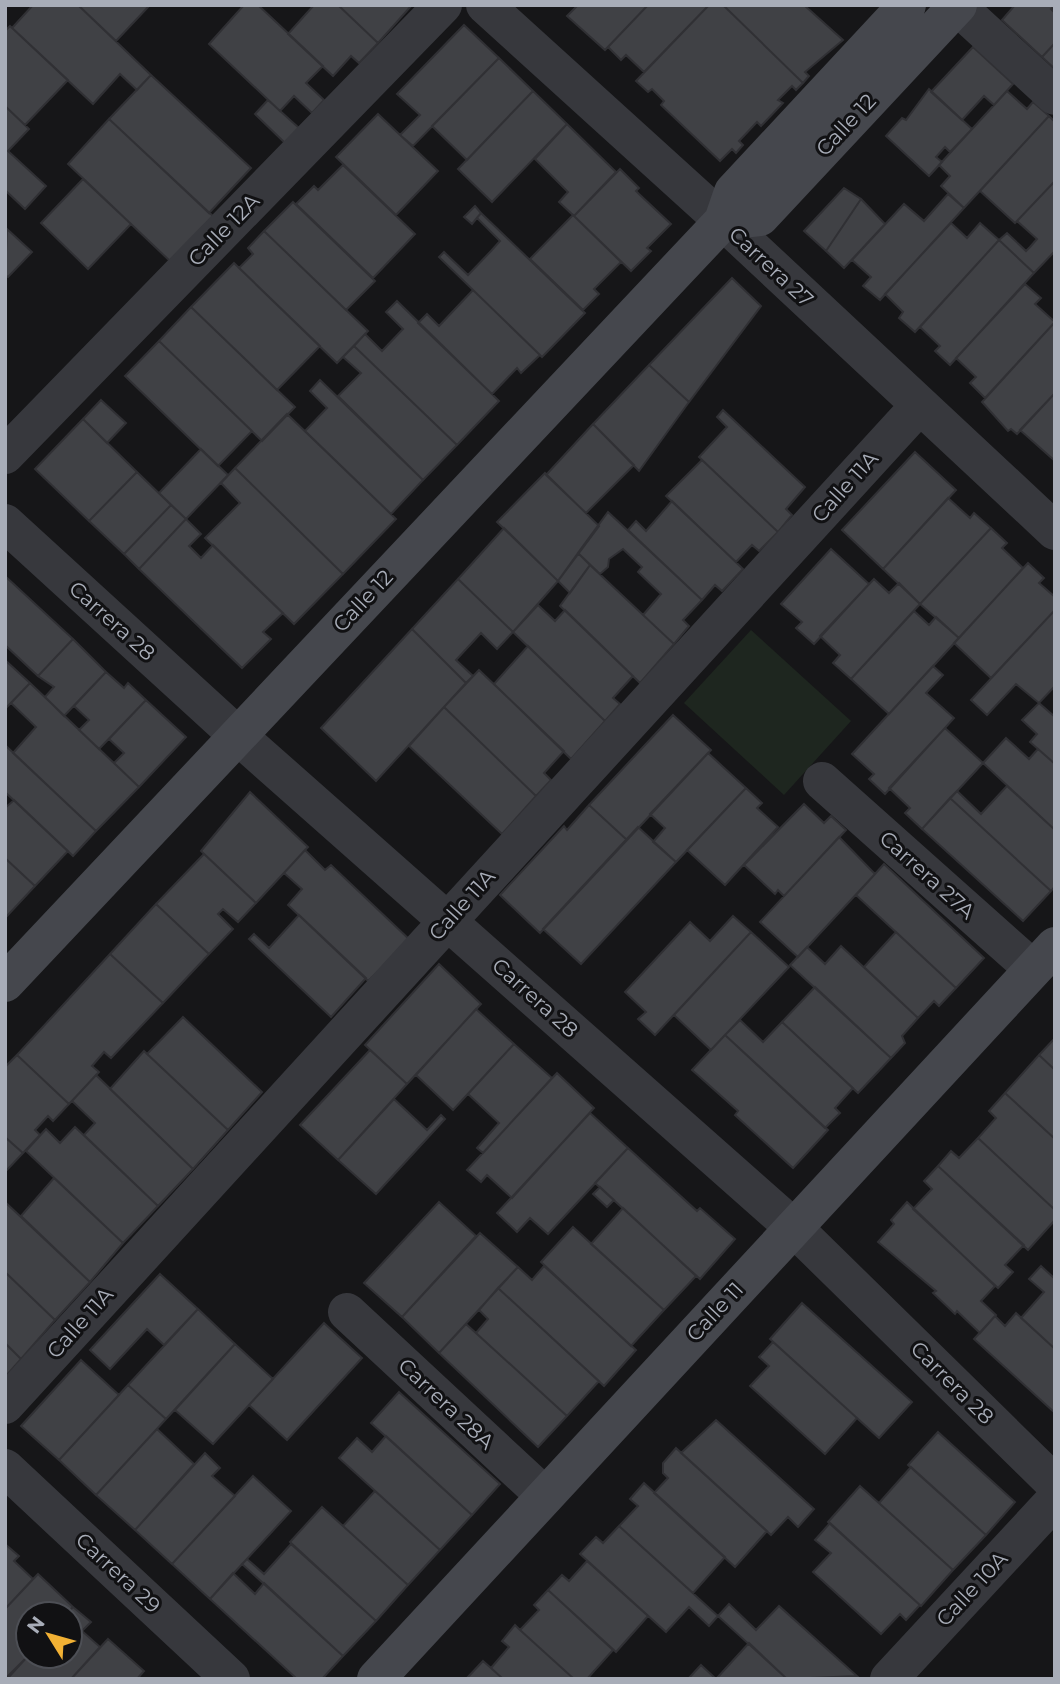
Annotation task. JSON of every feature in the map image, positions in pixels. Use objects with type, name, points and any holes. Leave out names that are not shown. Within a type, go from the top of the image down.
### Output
[{"type":"street","name":"Calle 12A","points":[[5,455],[443,5]]},
{"type":"street","name":"Carrera 27","points":[[485,5],[723,221],[1055,531]]},
{"type":"street","name":"Calle 12","points":[[5,984],[723,221],[733,192],[907,5]]},
{"type":"street","name":"Calle 12","points":[[723,221],[760,217],[958,6]]},
{"type":"street","points":[[958,6],[1055,96]]},
{"type":"street","name":"Calle 11A","points":[[5,1405],[919,405]]},
{"type":"street","name":"Carrera 28","points":[[5,523],[237,735],[793,1227],[1055,1485]]},
{"type":"street","name":"Carrera 27A","points":[[822,781],[1044,957]]},
{"type":"street","name":"Calle 11","points":[[376,1679],[1044,957]]},
{"type":"street","name":"Carrera 28A","points":[[347,1311],[545,1496]]},
{"type":"street","name":"Carrera 29","points":[[5,1468],[230,1679]]},
{"type":"street","name":"Calle 10A","points":[[889,1679],[1055,1500]]},
{"type":"shaded area","points":[[751,630],[851,721],[784,795],[684,703]]},
{"type":"building","points":[[33,5],[78,5],[151,75],[137,90],[120,74],[93,104],[12,28]]},
{"type":"building","points":[[78,5],[150,5],[116,41]]},
{"type":"building","points":[[244,5],[258,5],[323,66],[306,83],[324,100],[312,113],[294,96],[280,111],[209,44]]},
{"type":"building","points":[[314,5],[338,5],[378,43],[359,63],[351,56],[333,76],[288,34]]},
{"type":"building","points":[[338,5],[412,5],[378,43]]},
{"type":"building","points":[[578,5],[648,5],[605,50],[567,16]]},
{"type":"building","points":[[648,5],[709,5],[644,72],[626,55],[621,60],[608,47]]},
{"type":"building","points":[[709,5],[723,5],[803,83],[796,90],[792,86],[778,100],[783,103],[761,126],[757,122],[739,141],[743,145],[736,153],[732,149],[720,161],[661,105],[664,101],[652,89],[648,92],[636,81]]},
{"type":"building","points":[[723,5],[804,5],[843,40],[805,72],[809,76],[803,83]]},
{"type":"building","points":[[1015,5],[1055,5],[1051,9],[1055,13],[1055,43],[1042,57],[1002,20]]},
{"type":"building","points":[[464,25],[499,58],[413,146],[400,135],[420,115],[397,94]]},
{"type":"building","points":[[10,26],[68,80],[25,125],[5,106],[5,31]]},
{"type":"building","points":[[1055,43],[1055,69],[1042,57]]},
{"type":"building","points":[[973,47],[1013,84],[994,105],[984,96],[962,120],[931,92]]},
{"type":"building","points":[[499,58],[533,91],[467,160],[432,126]]},
{"type":"building","points":[[151,75],[251,168],[209,213],[109,119]]},
{"type":"building","points":[[929,89],[972,129],[950,152],[945,147],[936,157],[942,162],[929,176],[886,136],[902,118],[906,120]]},
{"type":"building","points":[[533,91],[567,124],[492,202],[458,169]]},
{"type":"building","points":[[1007,91],[1027,109],[1033,102],[1049,116],[964,208],[941,186],[950,176],[939,165]]},
{"type":"building","points":[[268,100],[299,128],[285,143],[255,114]]},
{"type":"building","points":[[5,106],[29,129],[8,151],[46,186],[25,209],[5,190]]},
{"type":"building","points":[[378,114],[438,171],[396,215],[336,157]]},
{"type":"building","points":[[1049,116],[1055,122],[1055,181],[1015,223],[980,191]]},
{"type":"building","points":[[109,119],[214,217],[172,263],[68,164]]},
{"type":"building","points":[[567,124],[616,172],[574,216],[559,202],[568,192],[535,159]]},
{"type":"building","points":[[343,165],[415,234],[373,278],[296,204],[314,186],[318,190]]},
{"type":"building","points":[[620,169],[639,188],[636,191],[671,224],[647,248],[651,251],[631,271],[574,216]]},
{"type":"building","points":[[83,179],[131,224],[88,269],[41,223]]},
{"type":"building","points":[[1055,181],[1055,251],[1034,273],[999,240],[1007,233],[1026,251],[1030,247],[1037,239],[1017,221]]},
{"type":"building","points":[[844,188],[861,199],[826,251],[804,231]]},
{"type":"building","points":[[948,194],[964,208],[880,300],[863,286],[871,277],[852,260],[904,204],[924,221]]},
{"type":"building","points":[[861,199],[885,224],[844,268],[826,251]]},
{"type":"building","points":[[293,202],[375,281],[346,310],[264,231]]},
{"type":"building","points":[[475,206],[481,213],[472,224],[464,217]]},
{"type":"building","points":[[481,213],[585,313],[542,357],[439,257],[444,252],[468,275],[491,251],[500,241],[477,218]]},
{"type":"building","points":[[573,215],[621,262],[594,289],[599,294],[583,310],[530,259]]},
{"type":"building","points":[[951,223],[967,238],[980,223],[999,240],[915,332],[899,318],[903,312],[885,294]]},
{"type":"building","points":[[7,229],[32,252],[8,277],[5,275]]},
{"type":"building","points":[[264,231],[368,331],[337,363],[239,268],[253,254],[248,248]]},
{"type":"building","points":[[999,240],[1034,273],[950,365],[935,351],[940,346],[920,327]]},
{"type":"building","points":[[234,263],[320,346],[277,390],[191,307]]},
{"type":"building","points":[[732,278],[761,306],[689,402],[649,365]]},
{"type":"building","points":[[1025,284],[1041,298],[1035,304],[1055,322],[985,398],[970,383],[976,377],[956,358]]},
{"type":"building","points":[[473,290],[540,355],[521,373],[517,368],[492,394],[418,323],[427,314],[439,326]]},
{"type":"building","points":[[397,301],[499,401],[457,445],[354,346],[365,334],[382,351],[403,329],[386,312]]},
{"type":"building","points":[[191,307],[295,407],[262,441],[159,341]]},
{"type":"building","points":[[1055,322],[1055,393],[1017,434],[1011,429],[1008,431],[982,402]]},
{"type":"building","points":[[159,341],[252,431],[218,466],[125,376]]},
{"type":"building","points":[[354,346],[457,445],[423,480],[338,396],[361,373],[343,357]]},
{"type":"building","points":[[649,365],[689,402],[639,471],[593,424]]},
{"type":"building","points":[[320,380],[423,480],[391,514],[305,431],[327,408],[310,391]]},
{"type":"building","points":[[1055,393],[1055,461],[1020,430]]},
{"type":"building","points":[[101,400],[126,423],[107,443],[83,419]]},
{"type":"building","points":[[723,410],[805,487],[786,509],[792,515],[778,532],[699,457],[727,427],[717,417]]},
{"type":"building","points":[[287,414],[396,519],[343,574],[235,468]]},
{"type":"building","points":[[83,419],[137,472],[89,521],[35,469]]},
{"type":"building","points":[[593,424],[634,465],[586,513],[546,475]]},
{"type":"building","points":[[201,449],[228,475],[186,519],[159,493]]},
{"type":"building","points":[[915,452],[956,490],[883,569],[842,530]]},
{"type":"building","points":[[702,460],[778,532],[759,551],[752,545],[736,562],[666,496]]},
{"type":"building","points":[[235,468],[343,574],[294,624],[205,538],[240,503],[221,483]]},
{"type":"building","points":[[137,472],[171,505],[124,554],[89,521]]},
{"type":"building","points":[[545,473],[599,526],[558,581],[497,522]]},
{"type":"building","points":[[948,498],[970,518],[974,513],[991,528],[920,604],[883,569]]},
{"type":"building","points":[[672,501],[743,569],[722,591],[715,585],[702,600],[628,530],[636,521],[646,531]]},
{"type":"building","points":[[171,505],[186,519],[139,569],[124,554]]},
{"type":"building","points":[[608,512],[702,600],[683,620],[689,626],[674,644],[643,615],[661,594],[638,572],[642,567],[623,549],[609,559],[608,567],[600,574],[578,553]]},
{"type":"building","points":[[186,519],[201,534],[189,546],[201,558],[213,545],[283,613],[263,632],[271,639],[242,668],[139,569]]},
{"type":"building","points":[[504,528],[558,581],[513,632],[458,579]]},
{"type":"building","points":[[991,528],[1007,543],[1002,548],[1023,568],[959,638],[920,604]]},
{"type":"building","points":[[831,549],[869,584],[814,644],[796,628],[802,622],[781,604]]},
{"type":"building","points":[[578,553],[590,565],[570,593],[558,581]]},
{"type":"building","points":[[1028,563],[1044,578],[1039,583],[1055,597],[1055,610],[991,678],[954,643]]},
{"type":"building","points":[[590,565],[674,644],[640,683],[560,606]]},
{"type":"building","points":[[5,576],[73,639],[38,676],[5,645]]},
{"type":"building","points":[[458,579],[513,632],[497,649],[481,633],[456,660],[473,676],[466,683],[412,629]]},
{"type":"building","points":[[874,579],[889,593],[899,583],[920,604],[851,679],[833,663],[840,655],[820,636]]},
{"type":"building","points":[[538,605],[555,621],[565,610],[633,676],[613,698],[620,704],[605,721],[513,632]]},
{"type":"building","points":[[1055,610],[1055,686],[1039,703],[1016,684],[987,715],[971,700]]},
{"type":"building","points":[[914,611],[929,625],[936,617],[959,638],[889,714],[851,679]]},
{"type":"building","points":[[412,629],[466,683],[376,781],[321,728]]},
{"type":"building","points":[[73,639],[106,672],[64,716],[45,697],[54,687],[38,676]]},
{"type":"building","points":[[528,646],[605,721],[571,759],[494,684]]},
{"type":"building","points":[[5,660],[30,683],[5,709]]},
{"type":"building","points":[[933,666],[943,675],[926,693],[954,718],[885,794],[869,779],[874,774],[852,754]]},
{"type":"building","points":[[479,670],[564,751],[544,773],[551,780],[536,796],[444,707]]},
{"type":"building","points":[[106,672],[124,688],[128,683],[146,700],[99,749],[79,730],[89,720],[74,706]]},
{"type":"building","points":[[30,683],[139,787],[96,831],[13,753],[36,727],[11,703]]},
{"type":"building","points":[[146,700],[186,737],[139,787],[114,763],[124,753],[109,739]]},
{"type":"building","points":[[1039,703],[1055,717],[1055,764],[1030,742],[1037,734],[1022,720]]},
{"type":"building","points":[[444,707],[536,796],[502,834],[409,746]]},
{"type":"building","points":[[673,715],[711,750],[627,840],[589,805]]},
{"type":"building","points":[[945,728],[983,763],[922,829],[905,813],[910,808],[889,788]]},
{"type":"building","points":[[1006,738],[1029,759],[1038,749],[1055,764],[1055,830],[983,763]]},
{"type":"building","points":[[5,745],[96,831],[73,856],[5,792]]},
{"type":"building","points":[[708,753],[746,788],[676,862],[653,842],[665,828],[650,814]]},
{"type":"building","points":[[1007,786],[1055,830],[1055,886],[1051,891],[950,798],[957,791],[981,814]]},
{"type":"building","points":[[746,788],[762,803],[757,808],[778,827],[725,885],[687,850]]},
{"type":"building","points":[[250,792],[308,847],[256,903],[201,851]]},
{"type":"building","points":[[950,798],[1051,891],[1023,921],[922,829]]},
{"type":"building","points":[[14,800],[68,851],[35,886],[5,858],[5,808]]},
{"type":"building","points":[[804,804],[824,823],[831,816],[846,830],[784,896],[778,890],[775,894],[744,865]]},
{"type":"building","points":[[589,805],[627,840],[540,933],[500,895],[564,826],[567,830]]},
{"type":"building","points":[[638,827],[676,862],[581,964],[543,929]]},
{"type":"building","points":[[839,837],[875,874],[798,957],[760,922]]},
{"type":"building","points":[[305,850],[325,870],[331,865],[411,941],[368,981],[288,905],[302,889],[284,873]]},
{"type":"building","points":[[204,854],[256,903],[238,922],[223,909],[218,914],[233,929],[209,954],[156,904]]},
{"type":"building","points":[[5,858],[35,886],[7,916],[5,915]]},
{"type":"building","points":[[884,864],[984,958],[956,988],[856,895]]},
{"type":"building","points":[[156,904],[209,954],[163,1003],[110,954]]},
{"type":"building","points":[[299,915],[366,978],[331,1017],[249,939],[254,934],[269,948]]},
{"type":"building","points":[[733,916],[751,932],[655,1035],[638,1019],[646,1012],[625,992],[690,922],[710,941]]},
{"type":"building","points":[[751,932],[789,967],[711,1050],[674,1015]]},
{"type":"building","points":[[896,932],[956,988],[939,1006],[934,1001],[918,1018],[864,967]]},
{"type":"building","points":[[841,946],[918,1018],[902,1036],[905,1043],[891,1058],[790,965],[807,947],[825,964]]},
{"type":"building","points":[[110,954],[163,1003],[111,1058],[104,1052],[92,1066],[99,1072],[69,1104],[17,1055]]},
{"type":"building","points":[[439,964],[481,1004],[407,1084],[365,1045]]},
{"type":"building","points":[[815,987],[891,1058],[858,1093],[782,1022]]},
{"type":"building","points":[[476,1009],[514,1044],[453,1110],[416,1075]]},
{"type":"building","points":[[183,1017],[262,1092],[228,1130],[147,1054]]},
{"type":"building","points":[[740,1020],[763,1042],[782,1022],[853,1088],[835,1108],[840,1113],[825,1128],[725,1035]]},
{"type":"building","points":[[725,1035],[828,1130],[793,1168],[735,1115],[738,1111],[692,1070]]},
{"type":"building","points":[[1055,1038],[1055,1070],[1039,1055]]},
{"type":"building","points":[[514,1044],[552,1078],[483,1153],[477,1148],[499,1123],[468,1094]]},
{"type":"building","points":[[370,1050],[407,1084],[338,1160],[300,1125]]},
{"type":"building","points":[[144,1051],[228,1130],[193,1169],[110,1089]]},
{"type":"building","points":[[17,1055],[69,1104],[53,1121],[48,1116],[35,1130],[40,1135],[23,1153],[5,1137],[5,1067]]},
{"type":"building","points":[[1039,1055],[1055,1070],[1055,1139],[1005,1093]]},
{"type":"building","points":[[557,1073],[594,1108],[512,1198],[487,1175],[481,1182],[467,1170]]},
{"type":"building","points":[[96,1075],[193,1169],[158,1206],[84,1135],[95,1123],[72,1101]]},
{"type":"building","points":[[1005,1093],[1055,1139],[1055,1210],[978,1138],[996,1118],[989,1111]]},
{"type":"building","points":[[394,1099],[427,1130],[441,1115],[445,1119],[376,1194],[338,1160]]},
{"type":"building","points":[[590,1113],[628,1148],[548,1234],[530,1218],[517,1232],[497,1213]]},
{"type":"building","points":[[75,1127],[158,1206],[123,1243],[26,1151],[46,1129],[60,1143]]},
{"type":"building","points":[[5,1137],[23,1153],[5,1172]]},
{"type":"building","points":[[978,1138],[1055,1210],[1055,1220],[1028,1250],[938,1166],[951,1151],[959,1158]]},
{"type":"building","points":[[628,1148],[697,1211],[700,1208],[735,1239],[700,1279],[595,1183]]},
{"type":"building","points":[[938,1166],[1024,1245],[1005,1265],[1013,1272],[998,1288],[913,1209],[932,1189],[924,1181]]},
{"type":"building","points":[[54,1178],[123,1243],[90,1282],[21,1216]]},
{"type":"building","points":[[600,1187],[614,1200],[607,1207],[593,1194]]},
{"type":"building","points":[[5,1202],[90,1282],[55,1320],[5,1272]]},
{"type":"building","points":[[439,1202],[476,1236],[402,1317],[364,1283]]},
{"type":"building","points":[[907,1202],[995,1286],[981,1301],[996,1315],[980,1333],[957,1311],[955,1314],[933,1293],[936,1291],[878,1242],[894,1224],[891,1220]]},
{"type":"building","points":[[623,1208],[696,1276],[664,1310],[591,1244]]},
{"type":"building","points":[[573,1227],[664,1310],[631,1346],[541,1262]]},
{"type":"building","points":[[480,1233],[518,1267],[439,1353],[402,1317]]},
{"type":"building","points":[[544,1266],[636,1350],[604,1386],[498,1288],[518,1267],[532,1280]]},
{"type":"building","points":[[1041,1266],[1055,1279],[1055,1349],[1021,1318],[1044,1292],[1029,1279]]},
{"type":"building","points":[[5,1272],[55,1320],[21,1359],[5,1343]]},
{"type":"building","points":[[160,1274],[198,1309],[164,1345],[147,1329],[110,1369],[90,1350]]},
{"type":"building","points":[[498,1288],[599,1381],[567,1416],[476,1333],[488,1319],[479,1310]]},
{"type":"building","points":[[802,1303],[912,1402],[879,1438],[770,1339]]},
{"type":"building","points":[[198,1309],[235,1344],[166,1419],[128,1385]]},
{"type":"building","points":[[1016,1313],[1055,1349],[1055,1413],[974,1339],[995,1316],[1005,1326]]},
{"type":"building","points":[[324,1323],[362,1358],[287,1440],[249,1405]]},
{"type":"building","points":[[466,1324],[567,1416],[538,1447],[439,1353]]},
{"type":"building","points":[[773,1342],[857,1418],[825,1454],[750,1386],[769,1366],[759,1357]]},
{"type":"building","points":[[5,1343],[21,1359],[5,1377]]},
{"type":"building","points":[[235,1344],[273,1379],[213,1444],[175,1410]]},
{"type":"building","points":[[81,1360],[119,1395],[59,1460],[21,1426]]},
{"type":"building","points":[[128,1385],[166,1419],[96,1495],[59,1460]]},
{"type":"building","points":[[399,1392],[500,1484],[472,1515],[371,1423]]},
{"type":"building","points":[[716,1420],[814,1509],[798,1527],[788,1517],[771,1535],[681,1453]]},
{"type":"building","points":[[157,1429],[194,1464],[135,1530],[96,1495]]},
{"type":"building","points":[[938,1432],[1015,1502],[986,1535],[908,1465]]},
{"type":"building","points":[[386,1436],[472,1515],[440,1550],[339,1458],[357,1438],[372,1452]]},
{"type":"building","points":[[676,1448],[767,1531],[735,1567],[654,1493],[668,1478],[663,1473],[663,1463]]},
{"type":"building","points":[[205,1453],[220,1468],[212,1476],[235,1496],[172,1564],[135,1530]]},
{"type":"building","points":[[911,1467],[986,1535],[953,1570],[879,1503]]},
{"type":"building","points":[[253,1476],[291,1511],[210,1599],[172,1564]]},
{"type":"building","points":[[644,1483],[725,1557],[693,1593],[619,1526],[638,1506],[630,1499]]},
{"type":"building","points":[[860,1486],[953,1570],[921,1606],[828,1522]]},
{"type":"building","points":[[375,1491],[440,1550],[408,1585],[343,1526]]},
{"type":"building","points":[[322,1507],[408,1585],[376,1621],[290,1542]]},
{"type":"building","points":[[830,1523],[920,1605],[906,1620],[900,1614],[881,1634],[813,1572],[831,1553],[815,1540]]},
{"type":"building","points":[[619,1526],[718,1616],[709,1626],[689,1607],[666,1632],[580,1554],[596,1537],[603,1543]]},
{"type":"building","points":[[5,1544],[19,1556],[14,1561],[33,1579],[5,1609]]},
{"type":"building","points":[[291,1544],[376,1621],[343,1656],[242,1564],[247,1559],[264,1574]]},
{"type":"building","points":[[587,1561],[648,1616],[616,1652],[548,1590],[562,1575],[569,1581]]},
{"type":"building","points":[[233,1573],[255,1594],[264,1583],[343,1656],[322,1679],[297,1679],[210,1599]]},
{"type":"building","points":[[38,1574],[66,1600],[14,1600],[14,1670],[5,1679],[5,1609]]},
{"type":"building","points":[[548,1590],[613,1650],[587,1679],[574,1679],[520,1630],[539,1610],[534,1605]]},
{"type":"building","points":[[729,1604],[756,1630],[779,1606],[857,1676],[787,1679],[718,1616]]},
{"type":"building","points":[[84,1616],[91,1622],[84,1629]]},
{"type":"building","points":[[515,1625],[574,1679],[503,1679],[491,1668],[509,1647],[502,1641]]},
{"type":"building","points":[[84,1633],[100,1647],[84,1665]]},
{"type":"building","points":[[108,1639],[144,1671],[137,1679],[71,1679],[79,1670],[84,1670],[84,1665]]},
{"type":"building","points":[[749,1643],[787,1679],[716,1679]]},
{"type":"building","points":[[483,1661],[491,1668],[503,1679],[466,1679]]},
{"type":"building","points":[[701,1665],[716,1679],[688,1679]]},
{"type":"building","points":[[15,1670],[79,1670],[71,1679],[7,1679]]}]
